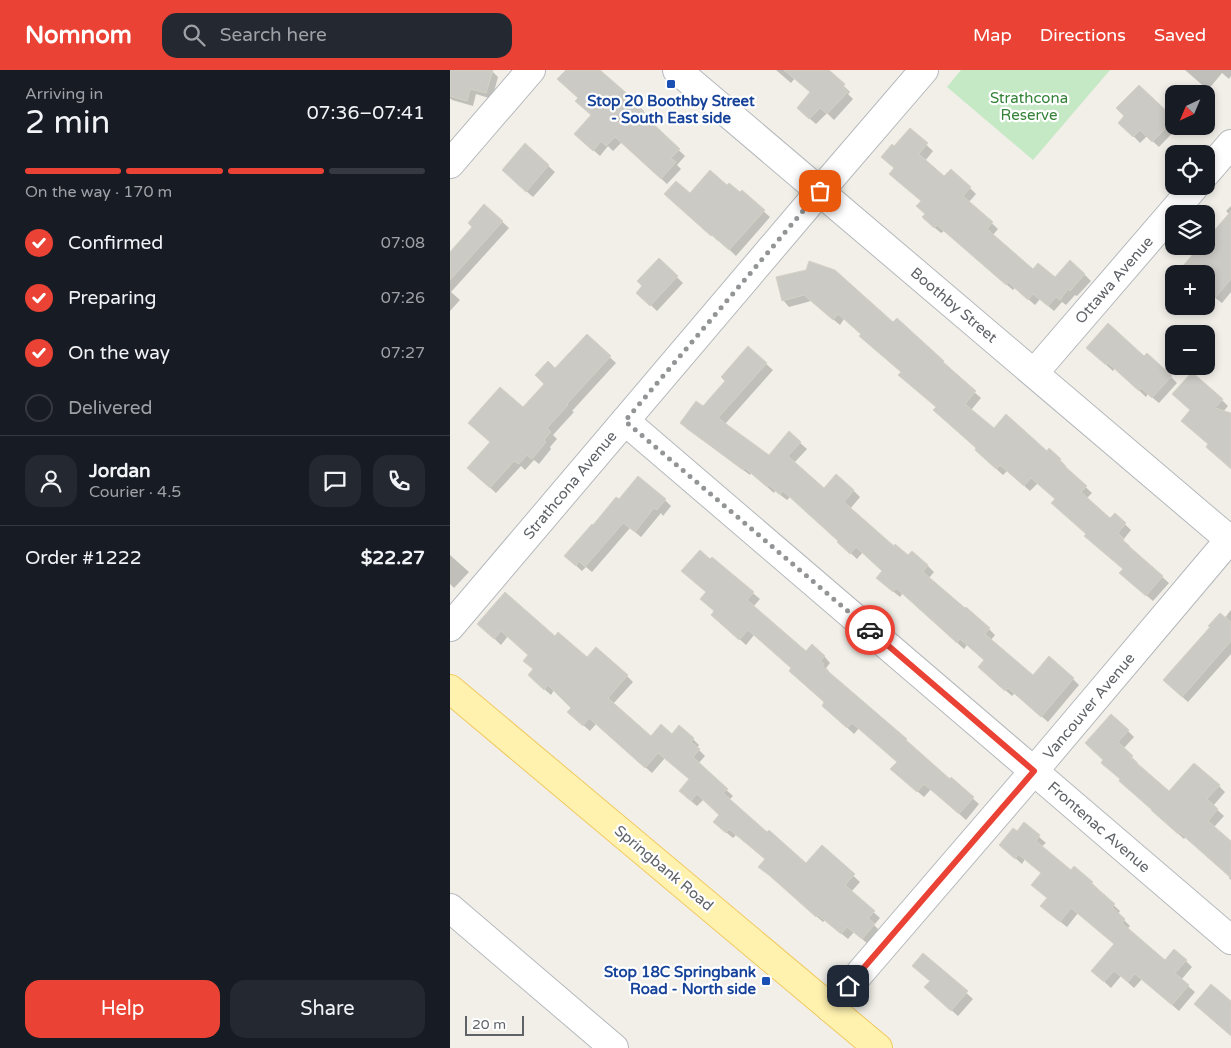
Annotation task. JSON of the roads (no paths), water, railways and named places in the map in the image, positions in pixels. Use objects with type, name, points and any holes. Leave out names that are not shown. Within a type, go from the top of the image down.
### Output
[{"type":"main road","name":"Springbank Road","points":[[450,689],[878,1048]]},
{"type":"street","points":[[450,164],[531,70]]},
{"type":"street","name":"Boothby Street","points":[[677,70],[1230,540]]},
{"type":"street","name":"Strathcona Avenue","points":[[450,627],[924,70]]},
{"type":"street","points":[[1215,163],[1231,144]]},
{"type":"street","name":"Ottawa Avenue","points":[[1034,373],[1187,195]]},
{"type":"street","name":"Frontenac Avenue","points":[[625,421],[1231,940]]},
{"type":"street","name":"Vancouver Avenue","points":[[830,1008],[1230,540]]},
{"type":"street","points":[[450,908],[614,1048]]},
{"type":"place","name":"Stop 20 Boothby Street - South East side","points":[[671,84]]},
{"type":"place","name":"Stop 18C Springbank Road - North side","points":[[766,981]]},
{"type":"park label","name":"Strathcona Reserve","points":[[1029,106]]}]
